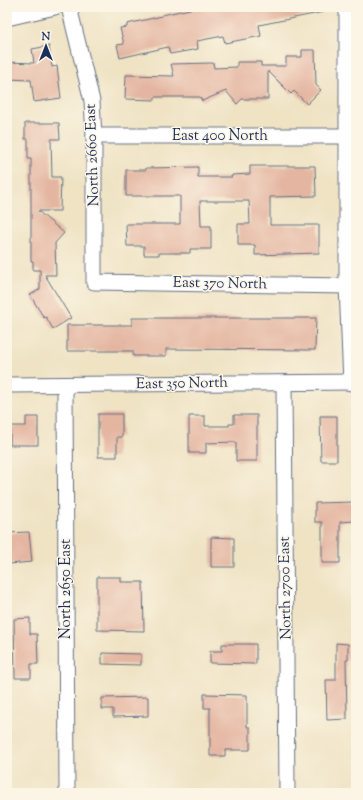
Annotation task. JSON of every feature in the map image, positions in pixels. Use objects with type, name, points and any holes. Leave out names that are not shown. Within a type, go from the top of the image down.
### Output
[{"type":"street","points":[[7,18],[55,7]]},
{"type":"street","name":"North 2660 East","points":[[69,7],[92,101],[94,136],[94,282]]},
{"type":"street","points":[[347,7],[347,286],[353,382]]},
{"type":"street","name":"East 400 North","points":[[94,136],[347,136]]},
{"type":"street","name":"East 370 North","points":[[94,282],[347,286]]},
{"type":"street","name":"East 350 North","points":[[7,385],[353,382]]},
{"type":"street","name":"North 2700 East","points":[[284,383],[288,793]]},
{"type":"street","name":"North 2650 East","points":[[65,385],[67,793]]},
{"type":"building","points":[[199,7],[323,7],[324,12],[259,25],[261,36],[225,43],[223,36],[197,41],[198,49],[170,54],[168,47],[120,58],[117,45],[124,44],[120,28],[127,27],[127,24]]},
{"type":"building","points":[[49,46],[52,67],[57,66],[61,98],[34,102],[31,80],[7,79],[7,62],[34,63],[32,49]]},
{"type":"building","points":[[302,50],[315,50],[316,85],[321,90],[307,104],[294,91],[291,94],[268,71],[268,99],[242,99],[237,104],[226,91],[202,101],[200,97],[155,97],[155,100],[125,99],[126,75],[174,76],[171,64],[213,63],[214,68],[237,67],[237,62],[261,62],[261,66],[286,66],[286,57],[302,57]]},
{"type":"building","points":[[25,123],[59,123],[60,139],[51,139],[52,177],[61,177],[60,211],[38,211],[64,233],[55,243],[56,275],[45,275],[71,318],[53,329],[46,317],[44,318],[30,295],[40,289],[40,270],[33,270],[33,261],[31,261],[31,159],[28,159],[28,139],[25,139]]},
{"type":"building","points":[[250,166],[315,166],[316,196],[270,197],[270,225],[319,225],[319,253],[255,255],[255,245],[238,245],[238,224],[250,224],[249,201],[200,201],[201,226],[211,226],[211,249],[190,249],[190,253],[159,253],[159,255],[144,255],[144,246],[127,246],[126,224],[180,224],[180,196],[126,196],[126,170],[198,167],[198,177],[232,177],[232,175],[250,174]]},
{"type":"building","points":[[132,318],[316,318],[315,350],[166,349],[166,356],[133,356],[133,351],[67,351],[67,325],[132,325]]},
{"type":"building","points":[[98,414],[122,414],[122,437],[117,437],[117,457],[98,457]]},
{"type":"building","points":[[234,415],[257,415],[257,461],[236,461],[236,442],[206,443],[206,453],[189,453],[189,416],[205,416],[205,426],[229,426],[229,424],[234,424]]},
{"type":"building","points":[[320,416],[337,416],[337,461],[321,461]]},
{"type":"building","points":[[26,417],[38,417],[38,445],[10,445],[10,426],[26,426]]},
{"type":"building","points":[[354,502],[354,521],[340,522],[340,563],[322,563],[322,522],[315,522],[315,503]]},
{"type":"building","points":[[29,532],[32,562],[9,564],[7,533]]},
{"type":"building","points":[[211,537],[234,538],[234,567],[211,567]]},
{"type":"building","points":[[97,577],[121,577],[121,582],[143,582],[144,631],[97,630]]},
{"type":"building","points":[[30,618],[30,634],[37,634],[38,664],[31,664],[31,678],[15,678],[14,619]]},
{"type":"building","points":[[336,643],[348,644],[348,660],[346,660],[347,719],[327,720],[326,680],[336,680]]},
{"type":"building","points":[[222,644],[256,644],[256,664],[210,663],[210,651],[222,651]]},
{"type":"building","points":[[102,653],[141,654],[141,665],[102,664]]},
{"type":"building","points":[[204,694],[247,695],[247,727],[250,727],[250,750],[225,750],[225,756],[210,756],[210,708],[204,708]]},
{"type":"building","points":[[148,697],[148,716],[113,717],[113,709],[102,709],[102,698]]}]
